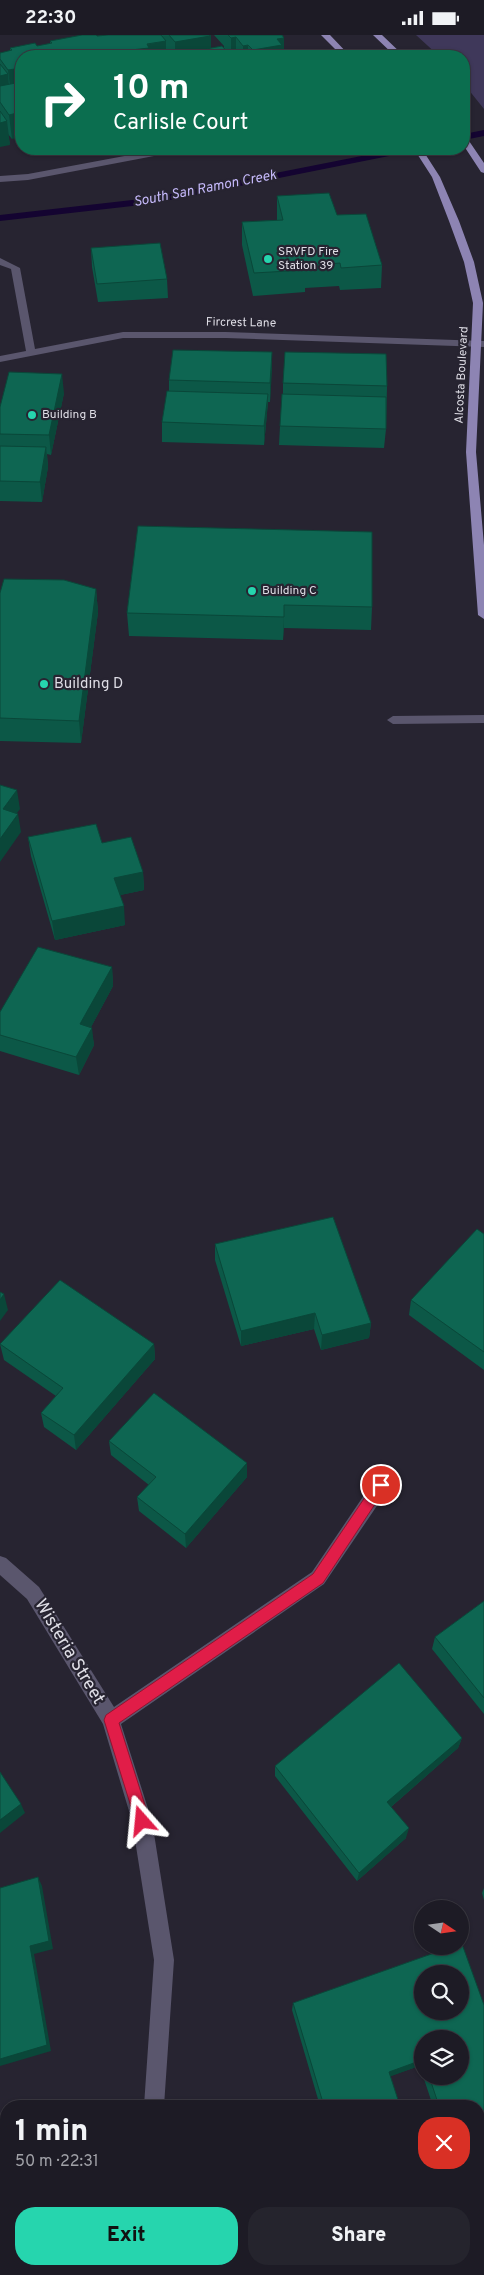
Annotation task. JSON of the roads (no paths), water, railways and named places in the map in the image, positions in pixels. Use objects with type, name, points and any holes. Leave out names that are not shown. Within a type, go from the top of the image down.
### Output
[{"type":"main road","points":[[325,35],[340,50]]},
{"type":"main road","points":[[376,35],[393,50]]},
{"type":"main road","points":[[470,150],[484,170]]},
{"type":"main road","name":"Alcosta Boulevard","points":[[422,155],[436,177],[454,221],[469,262],[478,303],[481,343],[471,452],[484,615]]},
{"type":"street","points":[[0,179],[28,177],[144,155]]},
{"type":"street","points":[[0,261],[15,268],[31,353]]},
{"type":"street","name":"Fircrest Lane","points":[[0,359],[123,335],[226,335],[481,343]]},
{"type":"street","points":[[393,720],[484,719]]},
{"type":"street","points":[[111,1720],[318,1578],[381,1485]]},
{"type":"street","name":"Wisteria Street","points":[[0,1564],[33,1593],[111,1720],[142,1821],[164,1960],[154,2100]]},
{"type":"waterway","name":"South San Ramon Creek","points":[[470,136],[484,133]]},
{"type":"waterway","name":"South San Ramon Creek","points":[[0,218],[150,201],[379,155]]},
{"type":"place","name":"SRVFD Fire Station 39","points":[[268,259]]},
{"type":"place","name":"Building B","points":[[32,415]]},
{"type":"place","name":"Building C","points":[[252,591]]},
{"type":"place","name":"Building D","points":[[44,684]]}]
